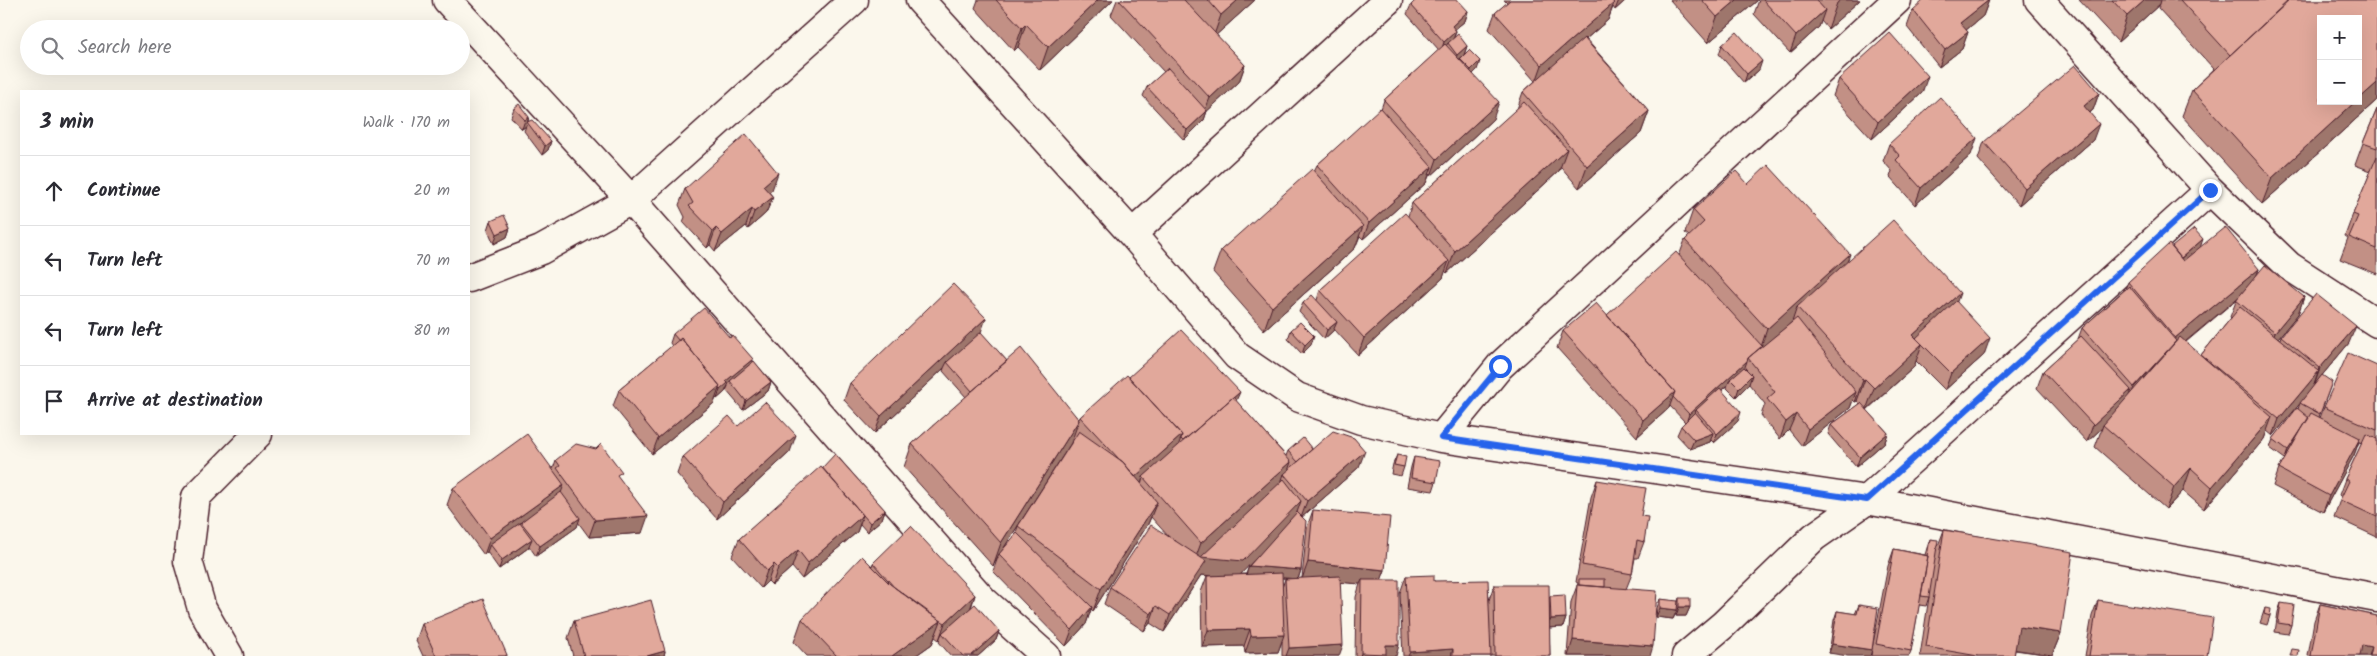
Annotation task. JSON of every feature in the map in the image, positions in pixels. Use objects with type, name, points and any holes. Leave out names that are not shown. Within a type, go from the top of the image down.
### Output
[{"type":"street","points":[[447,0],[465,20]]},
{"type":"street","points":[[470,278],[541,250],[631,200],[854,0]]},
{"type":"street","points":[[920,0],[1132,234],[1237,356],[1297,397],[1361,420],[1441,438],[1867,500],[2377,598]]},
{"type":"street","points":[[1132,234],[1388,0]]},
{"type":"street","points":[[1441,438],[1500,366],[1896,0]]},
{"type":"street","points":[[2039,0],[2210,190],[2289,266],[2377,323]]},
{"type":"street","points":[[470,25],[631,200],[983,600],[1046,656]]},
{"type":"street","points":[[1686,656],[1723,625],[1814,537],[1867,500],[2210,190]]},
{"type":"street","points":[[229,656],[202,609],[188,561],[196,497],[257,435]]},
{"type":"building","points":[[996,0],[1098,0],[1048,47],[1026,24],[1022,28]]},
{"type":"building","points":[[1119,0],[1184,0],[1245,65],[1210,98]]},
{"type":"building","points":[[1208,0],[1238,0],[1221,15]]},
{"type":"building","points":[[1416,0],[1458,0],[1468,11],[1452,26],[1456,31],[1444,42],[1411,5]]},
{"type":"building","points":[[1510,0],[1611,0],[1614,3],[1542,65],[1495,13]]},
{"type":"building","points":[[1702,0],[1737,0],[1717,17]]},
{"type":"building","points":[[1763,0],[1816,0],[1825,10],[1796,36]]},
{"type":"building","points":[[1924,0],[1989,0],[1960,23],[1968,32],[1945,50],[1913,10]]},
{"type":"building","points":[[2112,0],[2145,0],[2127,16]]},
{"type":"building","points":[[2180,0],[2289,0],[2230,55]]},
{"type":"building","points":[[2290,0],[2377,0],[2377,83],[2362,96],[2362,15],[2317,15],[2317,105],[2352,105],[2272,178],[2192,90]]},
{"type":"building","points":[[1737,32],[1762,61],[1747,74],[1722,45]]},
{"type":"building","points":[[1890,33],[1928,76],[1878,122],[1839,79]]},
{"type":"building","points":[[1458,34],[1467,46],[1457,55],[1448,43]]},
{"type":"building","points":[[1584,38],[1649,111],[1587,166],[1523,92]]},
{"type":"building","points":[[1445,44],[1499,102],[1437,159],[1384,100]]},
{"type":"building","points":[[1469,50],[1480,61],[1471,70],[1460,59]]},
{"type":"building","points":[[2075,65],[2099,93],[2084,106],[2099,124],[2025,188],[1984,142]]},
{"type":"building","points":[[1168,68],[1207,111],[1187,130],[1147,87]]},
{"type":"building","points":[[1940,97],[1977,138],[1921,188],[1896,160],[1900,156],[1889,144]]},
{"type":"building","points":[[1524,102],[1567,149],[1455,251],[1412,203]]},
{"type":"building","points":[[519,104],[529,117],[525,120],[514,108]]},
{"type":"building","points":[[1380,108],[1432,167],[1369,223],[1317,165]]},
{"type":"building","points":[[2377,109],[2377,148],[2363,143]]},
{"type":"building","points":[[532,120],[551,141],[545,146],[527,122]]},
{"type":"building","points":[[746,134],[778,173],[763,186],[773,197],[754,212],[752,209],[722,234],[716,228],[713,231],[689,206],[693,203],[685,189]]},
{"type":"building","points":[[2377,156],[2377,249],[2349,237],[2358,216],[2353,214]]},
{"type":"building","points":[[1768,165],[1850,254],[1767,329],[1685,240],[1704,222],[1693,210],[1736,171],[1748,184]]},
{"type":"building","points":[[1312,169],[1363,226],[1272,307],[1221,250]]},
{"type":"building","points":[[1405,213],[1449,261],[1364,338],[1320,290]]},
{"type":"building","points":[[504,215],[510,228],[497,234],[491,221]]},
{"type":"building","points":[[1893,220],[1960,293],[1913,335],[1922,344],[1874,388],[1865,379],[1863,380],[1797,307]]},
{"type":"building","points":[[2225,227],[2259,269],[2175,338],[2128,282],[2169,244],[2183,261]]},
{"type":"building","points":[[2194,229],[2203,239],[2181,258],[2172,247]]},
{"type":"building","points":[[1676,252],[1762,346],[1689,414],[1673,397],[1675,392],[1607,315]]},
{"type":"building","points":[[2265,265],[2304,297],[2275,332],[2236,300]]},
{"type":"building","points":[[953,284],[986,318],[881,416],[850,383]]},
{"type":"building","points":[[2129,286],[2176,341],[2134,387],[2082,328]]},
{"type":"building","points":[[2316,294],[2356,326],[2320,368],[2281,336]]},
{"type":"building","points":[[1312,295],[1337,322],[1327,330],[1303,303]]},
{"type":"building","points":[[1956,301],[1990,338],[1951,373],[1916,338]]},
{"type":"building","points":[[1596,303],[1675,392],[1643,420],[1563,331]]},
{"type":"building","points":[[2240,307],[2319,371],[2279,419],[2201,355]]},
{"type":"building","points":[[704,308],[730,338],[732,335],[753,359],[726,381],[728,383],[720,390],[720,386],[681,338],[679,341],[673,334]]},
{"type":"building","points":[[1797,318],[1856,392],[1808,429],[1796,414],[1786,422],[1767,399],[1775,392],[1748,358]]},
{"type":"building","points":[[1300,322],[1314,336],[1305,345],[1291,330]]},
{"type":"building","points":[[1181,330],[1240,392],[1183,441],[1181,439],[1182,435],[1129,377]]},
{"type":"building","points":[[981,332],[1007,361],[972,391],[947,362]]},
{"type":"building","points":[[2081,336],[2131,390],[2093,425],[2043,371]]},
{"type":"building","points":[[2180,337],[2272,417],[2212,487],[2191,468],[2174,487],[2103,425]]},
{"type":"building","points":[[681,338],[720,386],[658,438],[619,390]]},
{"type":"building","points":[[1021,348],[1079,420],[1001,543],[912,444]]},
{"type":"building","points":[[2348,353],[2377,366],[2377,430],[2324,407]]},
{"type":"building","points":[[754,361],[771,382],[746,401],[730,381]]},
{"type":"building","points":[[1744,367],[1752,375],[1739,388],[1730,379]]},
{"type":"building","points":[[1127,375],[1182,435],[1135,477],[1080,417]]},
{"type":"building","points":[[2322,375],[2332,382],[2320,414],[2300,403]]},
{"type":"building","points":[[1720,388],[1741,412],[1717,434],[1696,410]]},
{"type":"building","points":[[1233,397],[1291,462],[1201,543],[1143,477]]},
{"type":"building","points":[[765,402],[796,435],[723,502],[683,457],[729,416],[738,426]]},
{"type":"building","points":[[1861,403],[1888,433],[1860,457],[1831,425]]},
{"type":"building","points":[[2297,408],[2309,418],[2288,450],[2273,439]]},
{"type":"building","points":[[1695,412],[1713,433],[1694,440],[1681,426]]},
{"type":"building","points":[[2311,413],[2360,438],[2329,496],[2279,469]]},
{"type":"building","points":[[1079,431],[1123,462],[1157,502],[1101,589],[1018,526]]},
{"type":"building","points":[[1333,431],[1354,438],[1365,451],[1307,501],[1284,474]]},
{"type":"building","points":[[527,434],[564,485],[490,538],[453,488]]},
{"type":"building","points":[[2366,434],[2377,439],[2377,517],[2340,500],[2349,481],[2345,479]]},
{"type":"building","points":[[1303,438],[1312,449],[1298,462],[1288,451]]},
{"type":"building","points":[[576,444],[596,449],[601,444],[622,472],[617,475],[648,516],[595,520],[557,468],[560,466],[556,460]]},
{"type":"building","points":[[835,454],[885,510],[870,523],[822,468]]},
{"type":"building","points":[[1397,455],[1406,457],[1404,467],[1394,465]]},
{"type":"building","points":[[1414,457],[1440,461],[1436,482],[1411,478]]},
{"type":"building","points":[[821,466],[863,515],[808,563],[798,550],[778,568],[774,564],[767,571],[739,539]]},
{"type":"building","points":[[1284,479],[1301,501],[1243,561],[1201,557]]},
{"type":"building","points":[[1597,480],[1646,488],[1641,516],[1648,517],[1644,542],[1637,540],[1632,574],[1582,565]]},
{"type":"building","points":[[561,492],[580,518],[540,546],[521,522]]},
{"type":"building","points":[[1313,510],[1390,517],[1385,570],[1308,562]]},
{"type":"building","points":[[1297,512],[1306,521],[1301,570],[1249,566]]},
{"type":"building","points":[[520,523],[532,539],[502,560],[490,544]]},
{"type":"building","points":[[1151,525],[1206,561],[1170,615],[1156,606],[1151,614],[1110,587]]},
{"type":"building","points":[[911,526],[975,595],[945,623],[894,587],[873,563]]},
{"type":"building","points":[[1944,530],[2073,552],[2061,633],[2019,627],[2014,656],[1978,656],[1926,647]]},
{"type":"building","points":[[1017,533],[1092,607],[1072,630],[999,554]]},
{"type":"building","points":[[1930,539],[1938,540],[1929,597],[1921,596]]},
{"type":"building","points":[[1894,549],[1928,556],[1911,651],[1876,644]]},
{"type":"building","points":[[862,556],[890,584],[941,621],[892,656],[837,656],[802,619]]},
{"type":"building","points":[[1282,573],[1284,635],[1251,636],[1250,629],[1208,630],[1207,576]]},
{"type":"building","points":[[1434,575],[1434,581],[1488,580],[1491,656],[1453,656],[1453,649],[1410,652],[1406,576]]},
{"type":"building","points":[[1340,576],[1343,645],[1289,648],[1285,579]]},
{"type":"building","points":[[1579,579],[1605,579],[1605,587],[1579,585]]},
{"type":"building","points":[[1362,580],[1399,580],[1399,645],[1386,645],[1386,654],[1361,653]]},
{"type":"building","points":[[1494,585],[1549,585],[1550,656],[1495,656]]},
{"type":"building","points":[[1577,585],[1657,591],[1653,646],[1573,640]]},
{"type":"building","points":[[1565,595],[1566,618],[1551,619],[1550,596]]},
{"type":"building","points":[[1679,598],[1690,598],[1690,607],[1679,607]]},
{"type":"building","points":[[483,599],[507,655],[436,656],[422,624]]},
{"type":"building","points":[[1660,599],[1678,601],[1677,610],[1660,608]]},
{"type":"building","points":[[651,600],[665,651],[647,656],[584,656],[574,621]]},
{"type":"building","points":[[2098,600],[2213,618],[2207,656],[2089,656]]},
{"type":"building","points":[[2281,603],[2294,605],[2291,625],[2278,623]]},
{"type":"building","points":[[975,604],[999,631],[971,656],[963,656],[942,633]]},
{"type":"building","points":[[2320,604],[2377,616],[2377,656],[2370,656],[2372,647],[2362,645],[2360,656],[2311,656]]},
{"type":"building","points":[[1859,605],[1878,608],[1872,650],[1832,644],[1837,611],[1857,614]]},
{"type":"building","points":[[2265,608],[2271,609],[2270,616],[2264,614]]},
{"type":"building","points":[[2292,649],[2299,650],[2298,656],[2290,656]]},
{"type":"route","points":[[1500,366],[1441,438],[1867,500],[2210,190]]}]
